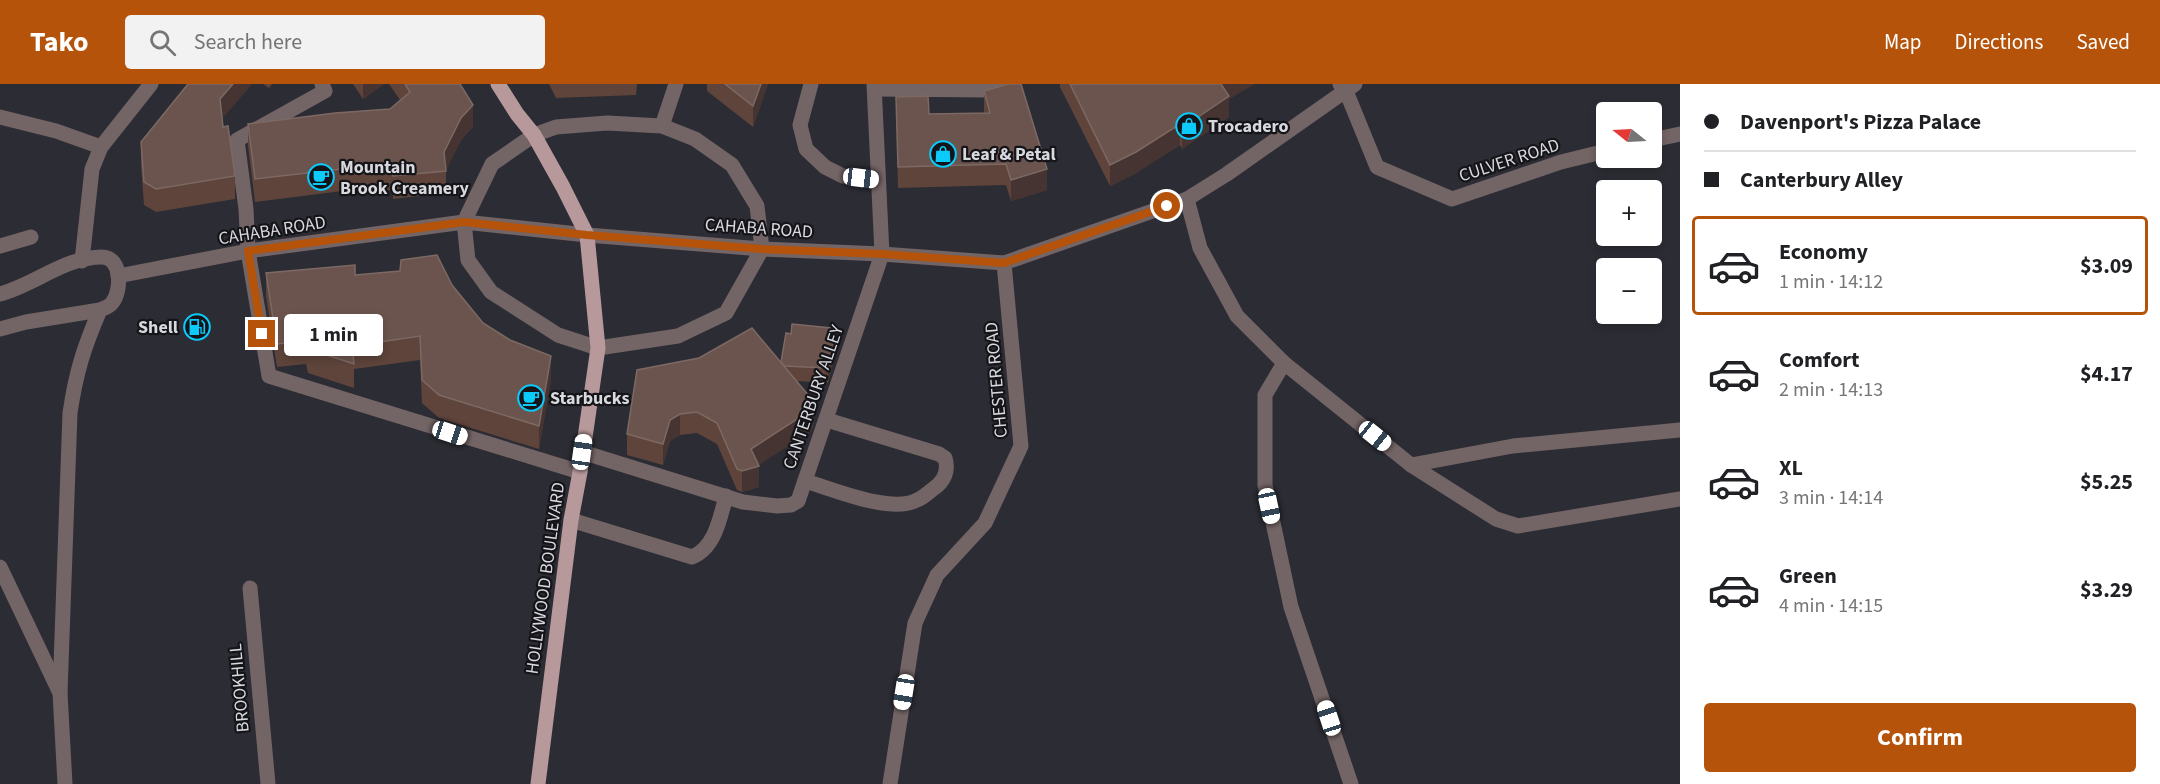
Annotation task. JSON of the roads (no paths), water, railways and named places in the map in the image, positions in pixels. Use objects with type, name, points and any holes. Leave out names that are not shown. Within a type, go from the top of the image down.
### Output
[{"type":"main road","points":[[498,84],[534,135],[587,235]]},
{"type":"main road","name":"HOLLYWOOD BOULEVARD","points":[[538,784],[571,520],[598,348],[587,235]]},
{"type":"street","points":[[82,261],[92,169],[101,147],[151,84]]},
{"type":"street","points":[[322,84],[325,91],[237,140],[246,209],[248,251],[269,376],[580,472]]},
{"type":"street","points":[[662,126],[676,84]]},
{"type":"street","points":[[811,84],[800,125],[806,149],[825,168],[843,176],[878,180]]},
{"type":"street","points":[[874,86],[989,90],[1012,84]]},
{"type":"street","name":"CANTERBURY ALLEY","points":[[582,452],[744,502],[777,506],[791,505],[798,501],[882,254],[874,86]]},
{"type":"street","name":"CAHABA ROAD","points":[[118,276],[248,251],[464,222],[587,235],[762,249],[882,254],[1004,263],[1187,199],[1227,174],[1347,86]]},
{"type":"street","name":"CULVER ROAD","points":[[1347,86],[1377,167],[1452,199],[1561,162],[1596,153]]},
{"type":"street","points":[[0,117],[56,131],[101,147]]},
{"type":"street","points":[[607,123],[662,126],[695,139],[732,165],[757,206],[762,249],[726,313],[678,336],[598,348],[558,335],[491,292],[468,260],[464,222],[492,164],[534,135],[555,127],[607,123]]},
{"type":"street","points":[[1662,138],[1680,134]]},
{"type":"street","points":[[1187,199],[1200,248],[1237,316],[1284,363],[1411,465],[1496,519],[1518,526],[1680,500]]},
{"type":"street","points":[[0,246],[31,237]]},
{"type":"street","points":[[0,294],[49,272],[82,261],[105,257],[112,261],[117,269],[116,297],[110,305],[100,310],[26,321],[0,329]]},
{"type":"street","name":"CHESTER ROAD","points":[[890,784],[915,623],[937,575],[985,523],[1021,446],[1004,263]]},
{"type":"street","points":[[65,784],[60,693],[70,413],[75,379],[85,345],[100,310]]},
{"type":"street","points":[[1284,363],[1265,395],[1265,485],[1291,607],[1351,784]]},
{"type":"street","points":[[805,481],[880,504],[900,503],[916,501],[941,483],[945,474],[945,458],[939,454],[827,420]]},
{"type":"street","points":[[1411,465],[1513,446],[1680,430]]},
{"type":"street","points":[[571,520],[692,557],[700,554],[718,529],[726,496]]},
{"type":"street","points":[[0,567],[60,693]]},
{"type":"street","name":"BROOKHILL","points":[[250,588],[268,784]]},
{"type":"place","name":"Trocadero","points":[[1189,126]]},
{"type":"place","name":"Leaf & Petal","points":[[943,154]]},
{"type":"place","name":"Mountain Brook Creamery","points":[[321,177]]},
{"type":"place","name":"Shell","points":[[197,327]]},
{"type":"place","name":"Starbucks","points":[[531,398]]}]
